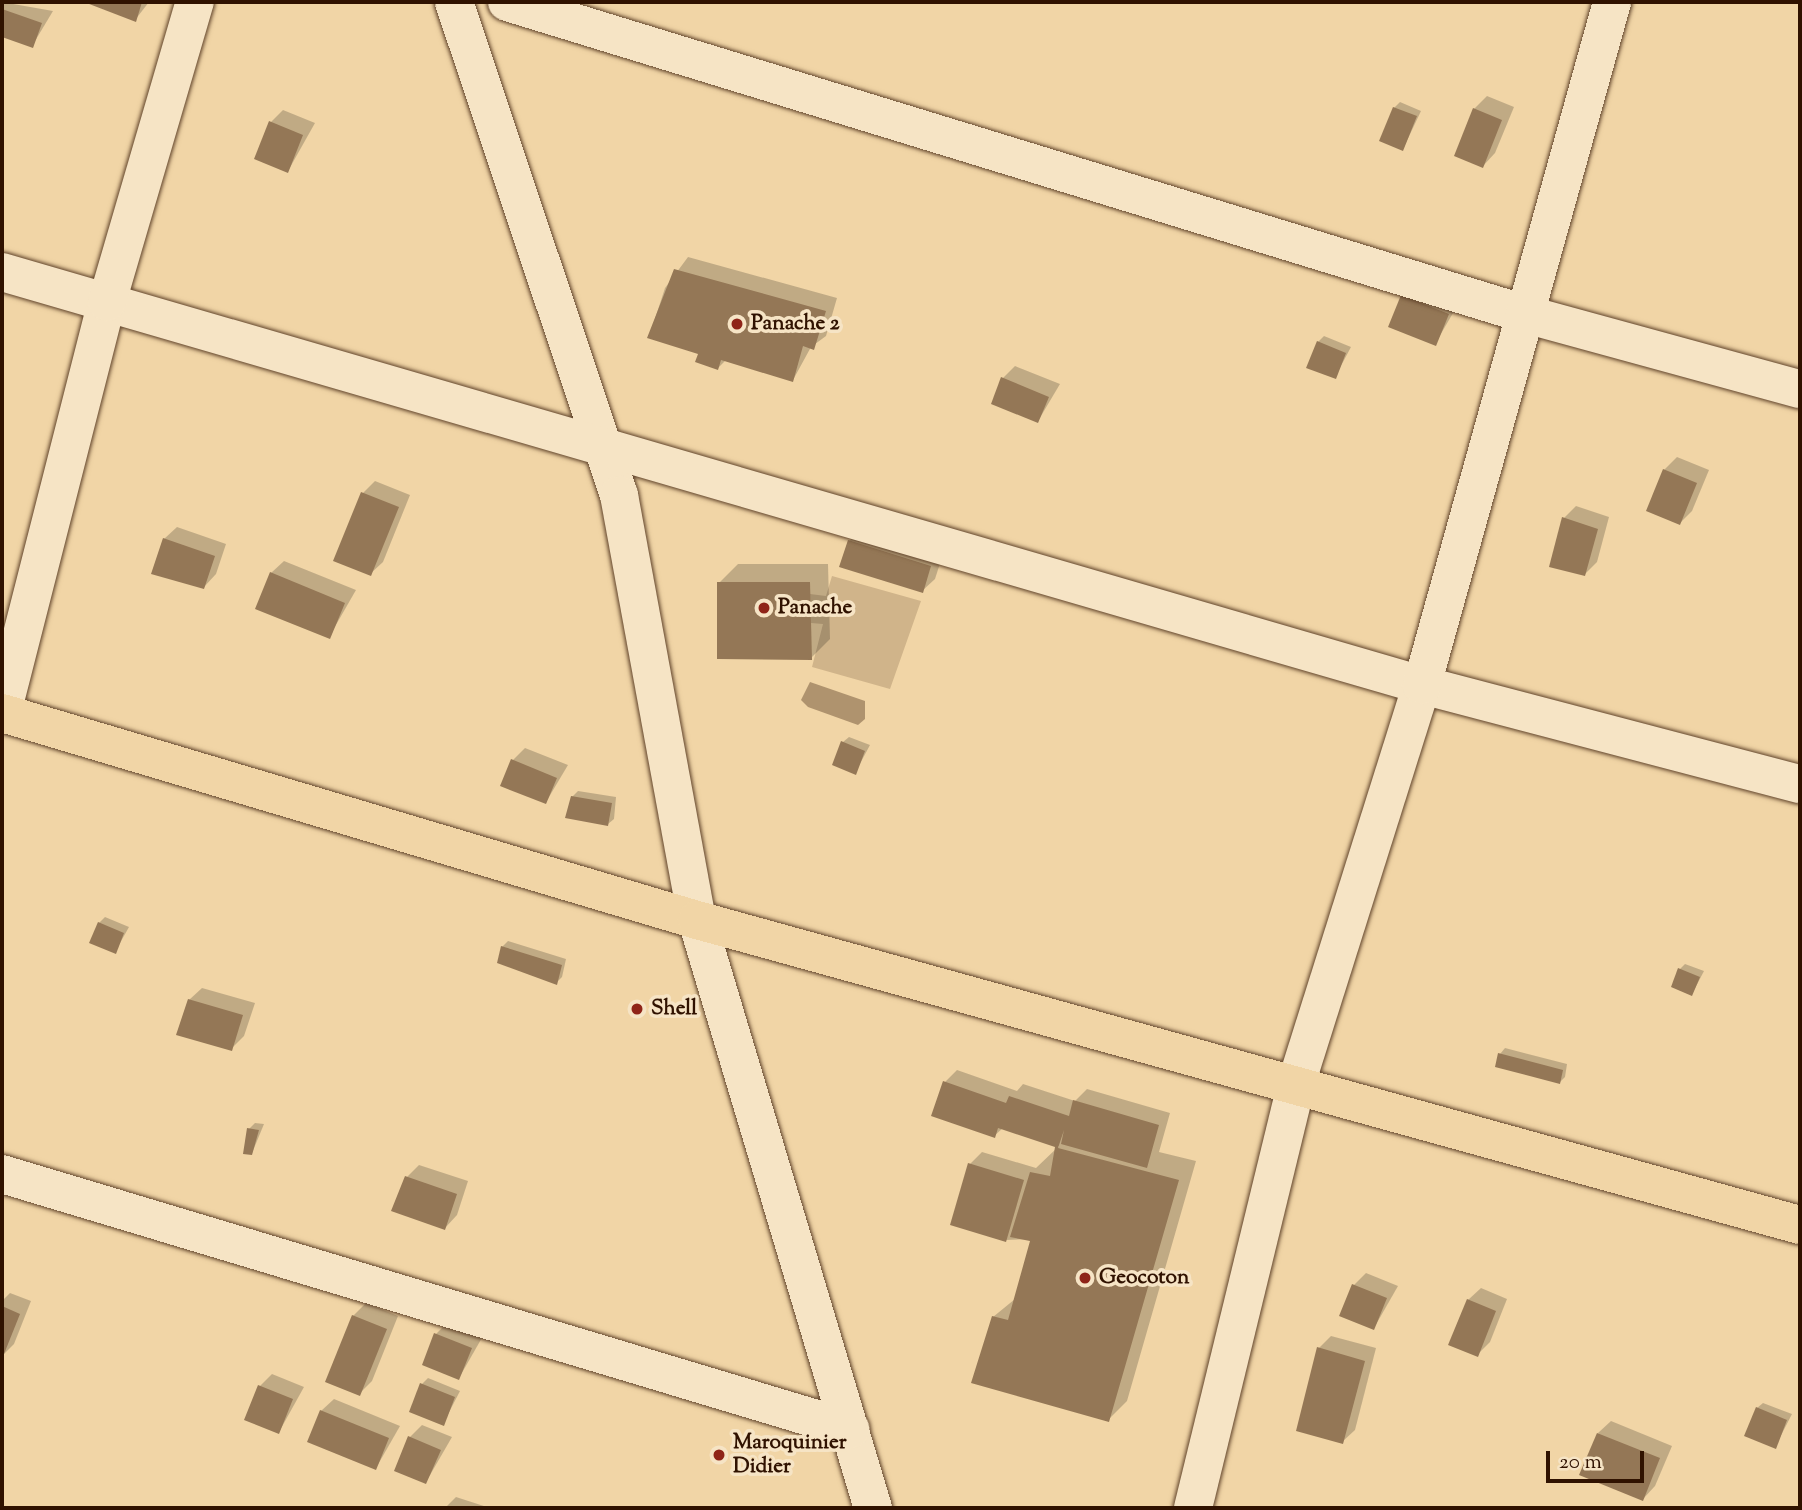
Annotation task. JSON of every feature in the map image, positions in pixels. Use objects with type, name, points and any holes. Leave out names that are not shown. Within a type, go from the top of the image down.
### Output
[{"type":"highway","points":[[2,713],[697,920],[1800,1225]]},
{"type":"street","points":[[2,713],[107,302],[195,2]]},
{"type":"street","points":[[454,2],[619,495],[697,920],[873,1508]]},
{"type":"street","points":[[507,2],[1525,314],[1800,389]]},
{"type":"street","points":[[1193,1508],[1296,1084],[1422,685],[1612,2]]},
{"type":"street","points":[[2,272],[601,442],[1422,685],[1800,784]]},
{"type":"street","points":[[2,1174],[850,1429]]},
{"type":"shaded area","points":[[832,576],[921,601],[890,689],[812,667],[823,624],[811,623],[810,594],[826,596]]},
{"type":"shaded area","points":[[810,682],[865,701],[865,719],[858,725],[808,707],[801,700]]},
{"type":"building","points":[[84,2],[142,2],[136,22]]},
{"type":"building","points":[[2,9],[42,23],[33,48],[2,37]]},
{"type":"building","points":[[1393,107],[1417,116],[1403,151],[1379,141]]},
{"type":"building","points":[[1473,108],[1502,120],[1483,168],[1454,156]]},
{"type":"building","points":[[269,121],[303,135],[288,173],[254,159]]},
{"type":"building","name":"Panache 2","points":[[674,269],[826,311],[814,350],[803,346],[793,382],[721,360],[718,370],[695,362],[698,354],[647,338]]},
{"type":"building","points":[[1401,295],[1449,314],[1436,346],[1388,327]]},
{"type":"building","points":[[1317,341],[1346,353],[1336,379],[1306,368]]},
{"type":"building","points":[[1001,377],[1049,397],[1038,423],[991,404]]},
{"type":"building","points":[[1663,469],[1697,483],[1680,525],[1646,511]]},
{"type":"building","points":[[361,492],[399,507],[371,576],[333,561]]},
{"type":"building","points":[[1562,517],[1598,529],[1585,576],[1549,567]]},
{"type":"building","points":[[163,538],[215,556],[204,589],[151,574]]},
{"type":"building","points":[[848,540],[931,566],[923,593],[839,567]]},
{"type":"building","points":[[270,572],[345,603],[330,639],[255,609]]},
{"type":"building","name":"Panache","points":[[717,582],[810,582],[812,660],[717,659]]},
{"type":"building","points":[[841,741],[865,751],[856,775],[832,765]]},
{"type":"building","points":[[511,759],[557,778],[546,804],[500,786]]},
{"type":"building","points":[[571,796],[612,803],[608,826],[565,818]]},
{"type":"building","points":[[98,922],[124,933],[116,954],[89,943]]},
{"type":"building","points":[[501,946],[562,965],[557,985],[497,963]]},
{"type":"building","points":[[1678,968],[1700,977],[1692,996],[1671,987]]},
{"type":"building","points":[[188,999],[243,1015],[232,1051],[176,1035]]},
{"type":"building","points":[[1498,1053],[1563,1070],[1560,1084],[1495,1067]]},
{"type":"building","name":"Geocoton","points":[[943,1081],[1006,1103],[1009,1096],[1069,1116],[1073,1100],[1159,1125],[1147,1168],[1061,1144],[1064,1130],[1058,1148],[1179,1180],[1109,1422],[971,1383],[992,1316],[1008,1320],[1030,1241],[1010,1237],[1030,1172],[1050,1176],[1055,1147],[998,1128],[995,1138],[931,1116]]},
{"type":"building","points":[[247,1128],[259,1130],[252,1155],[243,1154]]},
{"type":"building","points":[[968,1163],[1024,1180],[1006,1242],[950,1225]]},
{"type":"building","points":[[405,1176],[457,1194],[445,1230],[391,1211]]},
{"type":"building","points":[[1352,1284],[1387,1298],[1374,1330],[1339,1316]]},
{"type":"building","points":[[1467,1299],[1496,1311],[1478,1357],[1448,1345]]},
{"type":"building","points":[[2,1306],[20,1314],[2,1359]]},
{"type":"building","points":[[352,1315],[387,1329],[360,1396],[325,1382]]},
{"type":"building","points":[[434,1333],[472,1348],[459,1380],[422,1365]]},
{"type":"building","points":[[1317,1347],[1365,1361],[1343,1444],[1296,1431]]},
{"type":"building","points":[[420,1383],[455,1397],[444,1426],[409,1412]]},
{"type":"building","points":[[258,1385],[293,1399],[279,1434],[244,1420]]},
{"type":"building","points":[[1756,1407],[1787,1420],[1776,1449],[1744,1436]]},
{"type":"building","points":[[320,1410],[389,1438],[376,1470],[307,1442]]},
{"type":"building","points":[[1597,1433],[1660,1458],[1643,1501],[1579,1475]]},
{"type":"building","points":[[408,1436],[441,1450],[426,1484],[394,1471]]},
{"type":"place","name":"Panache 2","points":[[737,324]]},
{"type":"place","name":"Panache","points":[[764,608]]},
{"type":"place","name":"Shell","points":[[637,1009]]},
{"type":"place","name":"Geocoton","points":[[1085,1278]]},
{"type":"place","name":"Maroquinier Didier","points":[[719,1455]]}]
